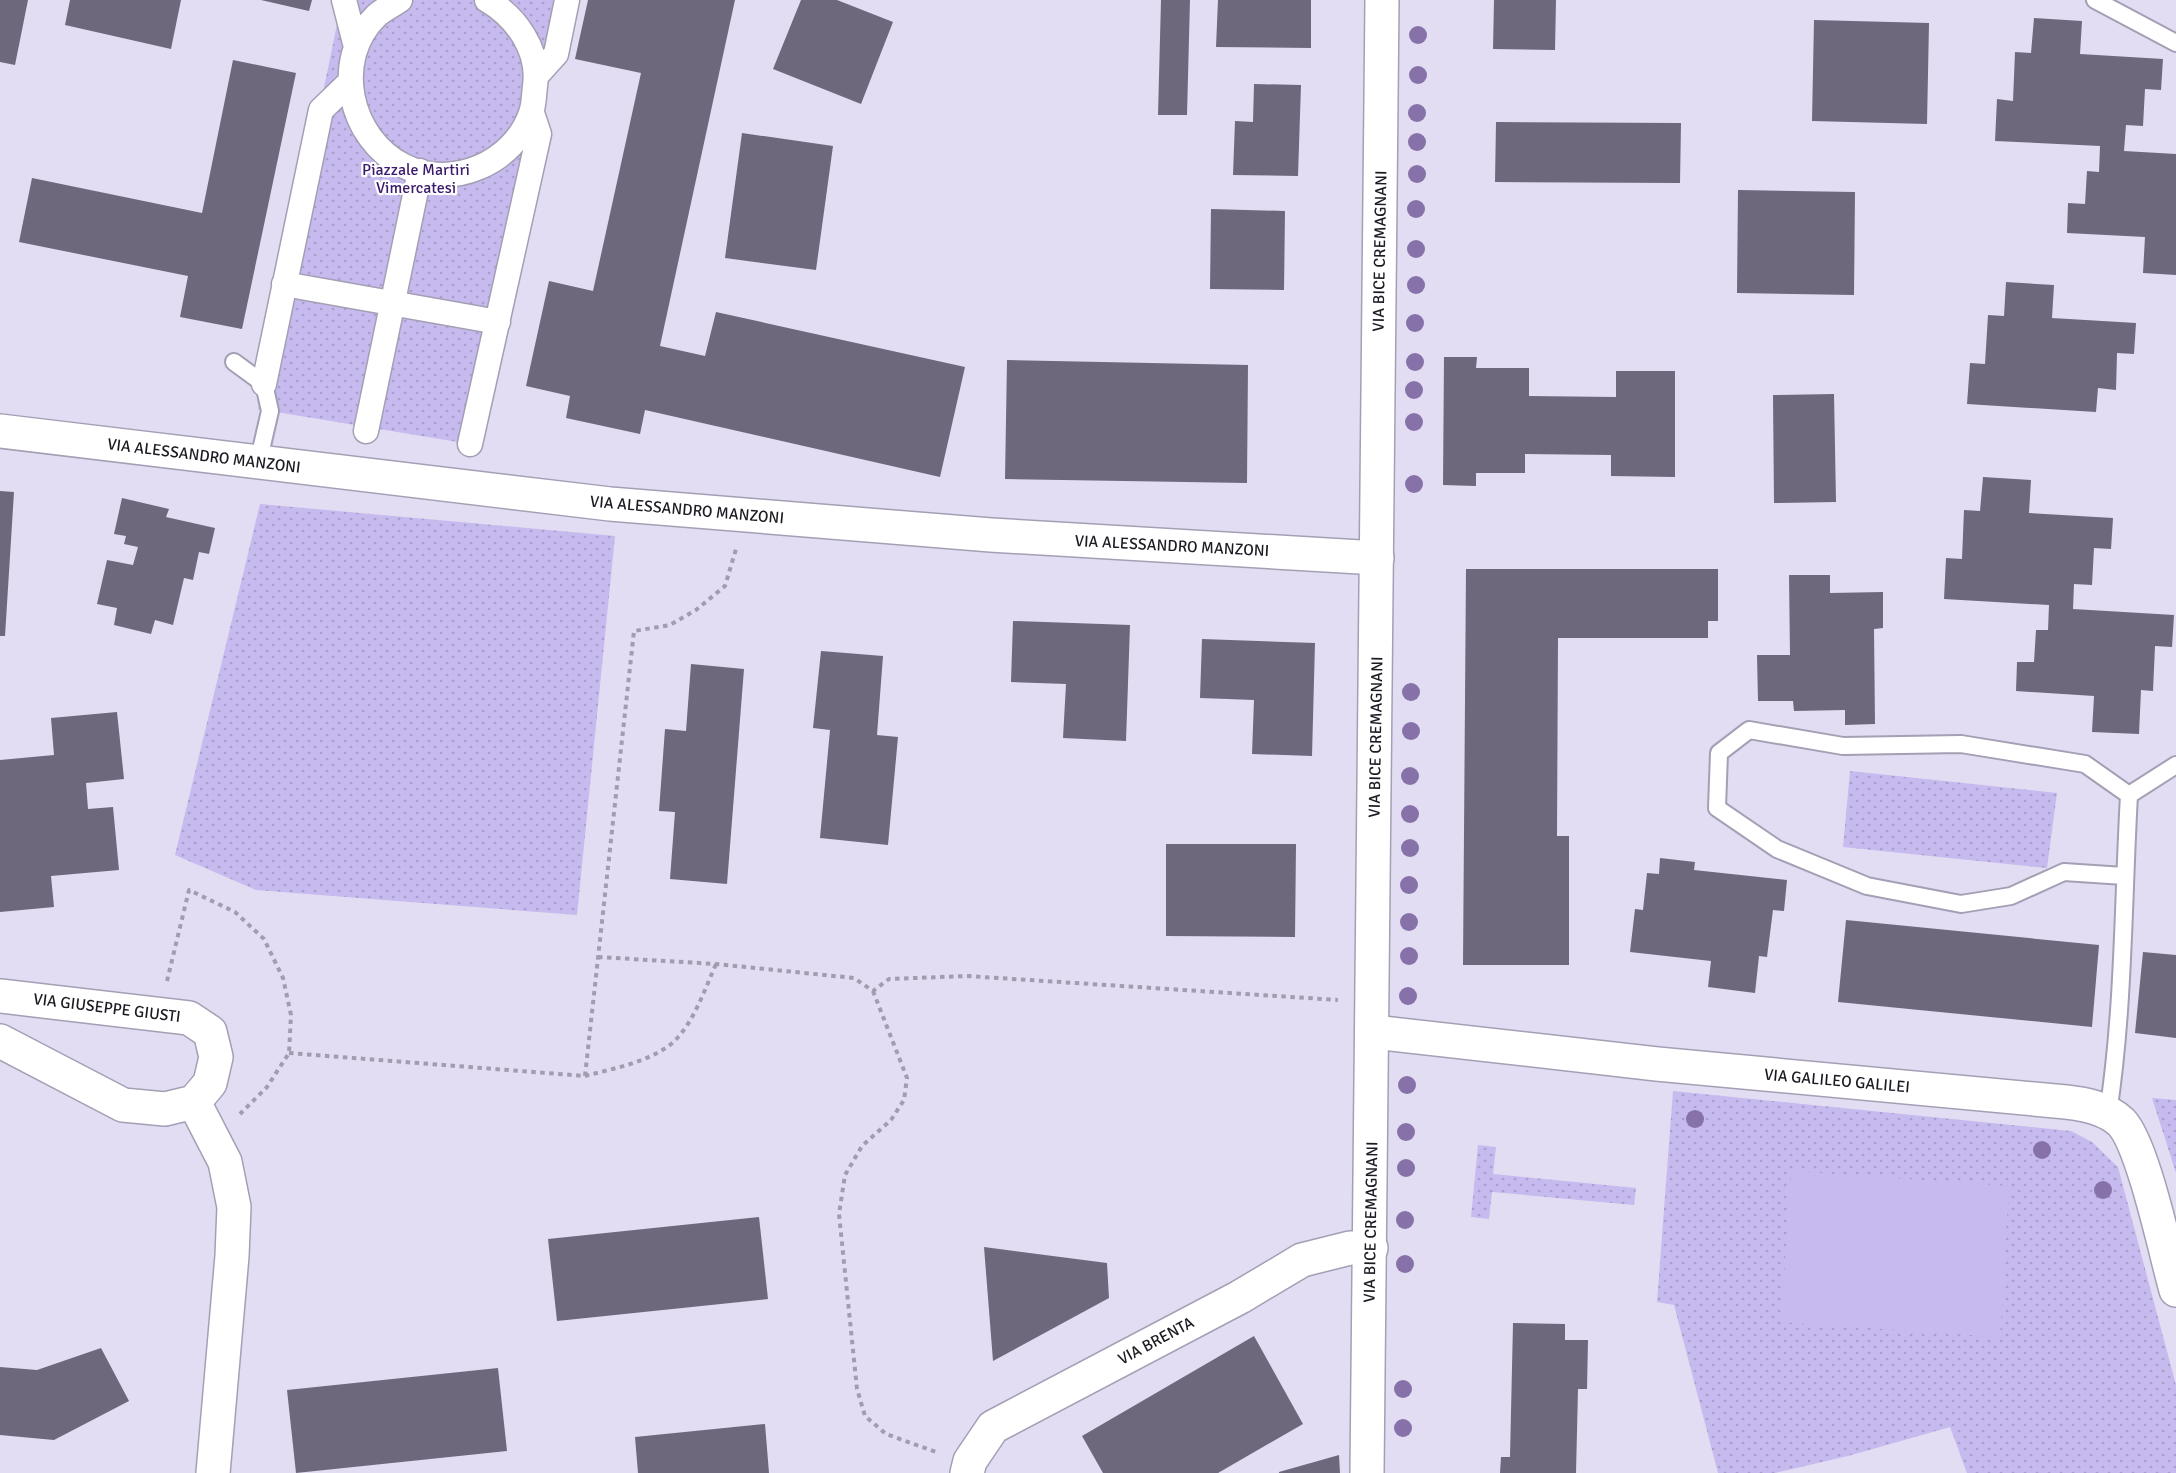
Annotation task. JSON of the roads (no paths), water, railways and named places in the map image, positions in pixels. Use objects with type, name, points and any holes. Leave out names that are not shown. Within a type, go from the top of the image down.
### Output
[{"type":"street","points":[[344,0],[356,47],[350,82],[358,120],[379,150],[404,167],[435,175],[461,174],[493,162],[516,141],[532,112],[537,75],[526,37],[505,11],[487,0]]},
{"type":"street","points":[[356,47],[377,16],[400,0]]},
{"type":"street","points":[[537,75],[556,54],[567,0]]},
{"type":"street","name":"VIA BICE CREMAGNANI","points":[[1367,1473],[1382,0]]},
{"type":"street","points":[[264,384],[321,110],[350,82]]},
{"type":"street","points":[[471,444],[539,134],[532,112]]},
{"type":"street","points":[[366,431],[420,171]]},
{"type":"street","points":[[284,284],[498,322]]},
{"type":"street","name":"VIA ALESSANDRO MANZONI","points":[[0,431],[599,502],[991,535],[1377,558]]},
{"type":"street","name":"VIA GIUSEPPE GIUSTI","points":[[0,996],[189,1018],[210,1032],[216,1057],[210,1083],[194,1102]]},
{"type":"street","name":"VIA GALILEO GALILEI","points":[[1373,1017],[1658,1064],[2066,1102],[2095,1107],[2121,1122],[2136,1147],[2176,1290]]},
{"type":"street","points":[[0,1041],[123,1104],[165,1109],[194,1102],[225,1162],[234,1207],[232,1256],[213,1473]]},
{"type":"street","name":"VIA BRENTA","points":[[969,1467],[993,1427],[1240,1297],[1302,1260],[1350,1248],[1371,1248]]},
{"type":"lane","points":[[2095,0],[2176,43]]},
{"type":"lane","points":[[234,362],[264,384],[270,411],[258,463]]},
{"type":"lane","points":[[2124,876],[2064,872],[2011,896],[1961,904],[1867,886],[1777,849],[1716,808],[1719,753],[1749,730],[1843,746],[1961,744],[2085,764],[2129,795]]},
{"type":"lane","points":[[2129,795],[2176,765]]},
{"type":"lane","points":[[2108,1113],[2114,1077],[2129,795]]},
{"type":"park label","name":"Piazzale Martiri Vimercatesi","points":[[416,179]]}]
